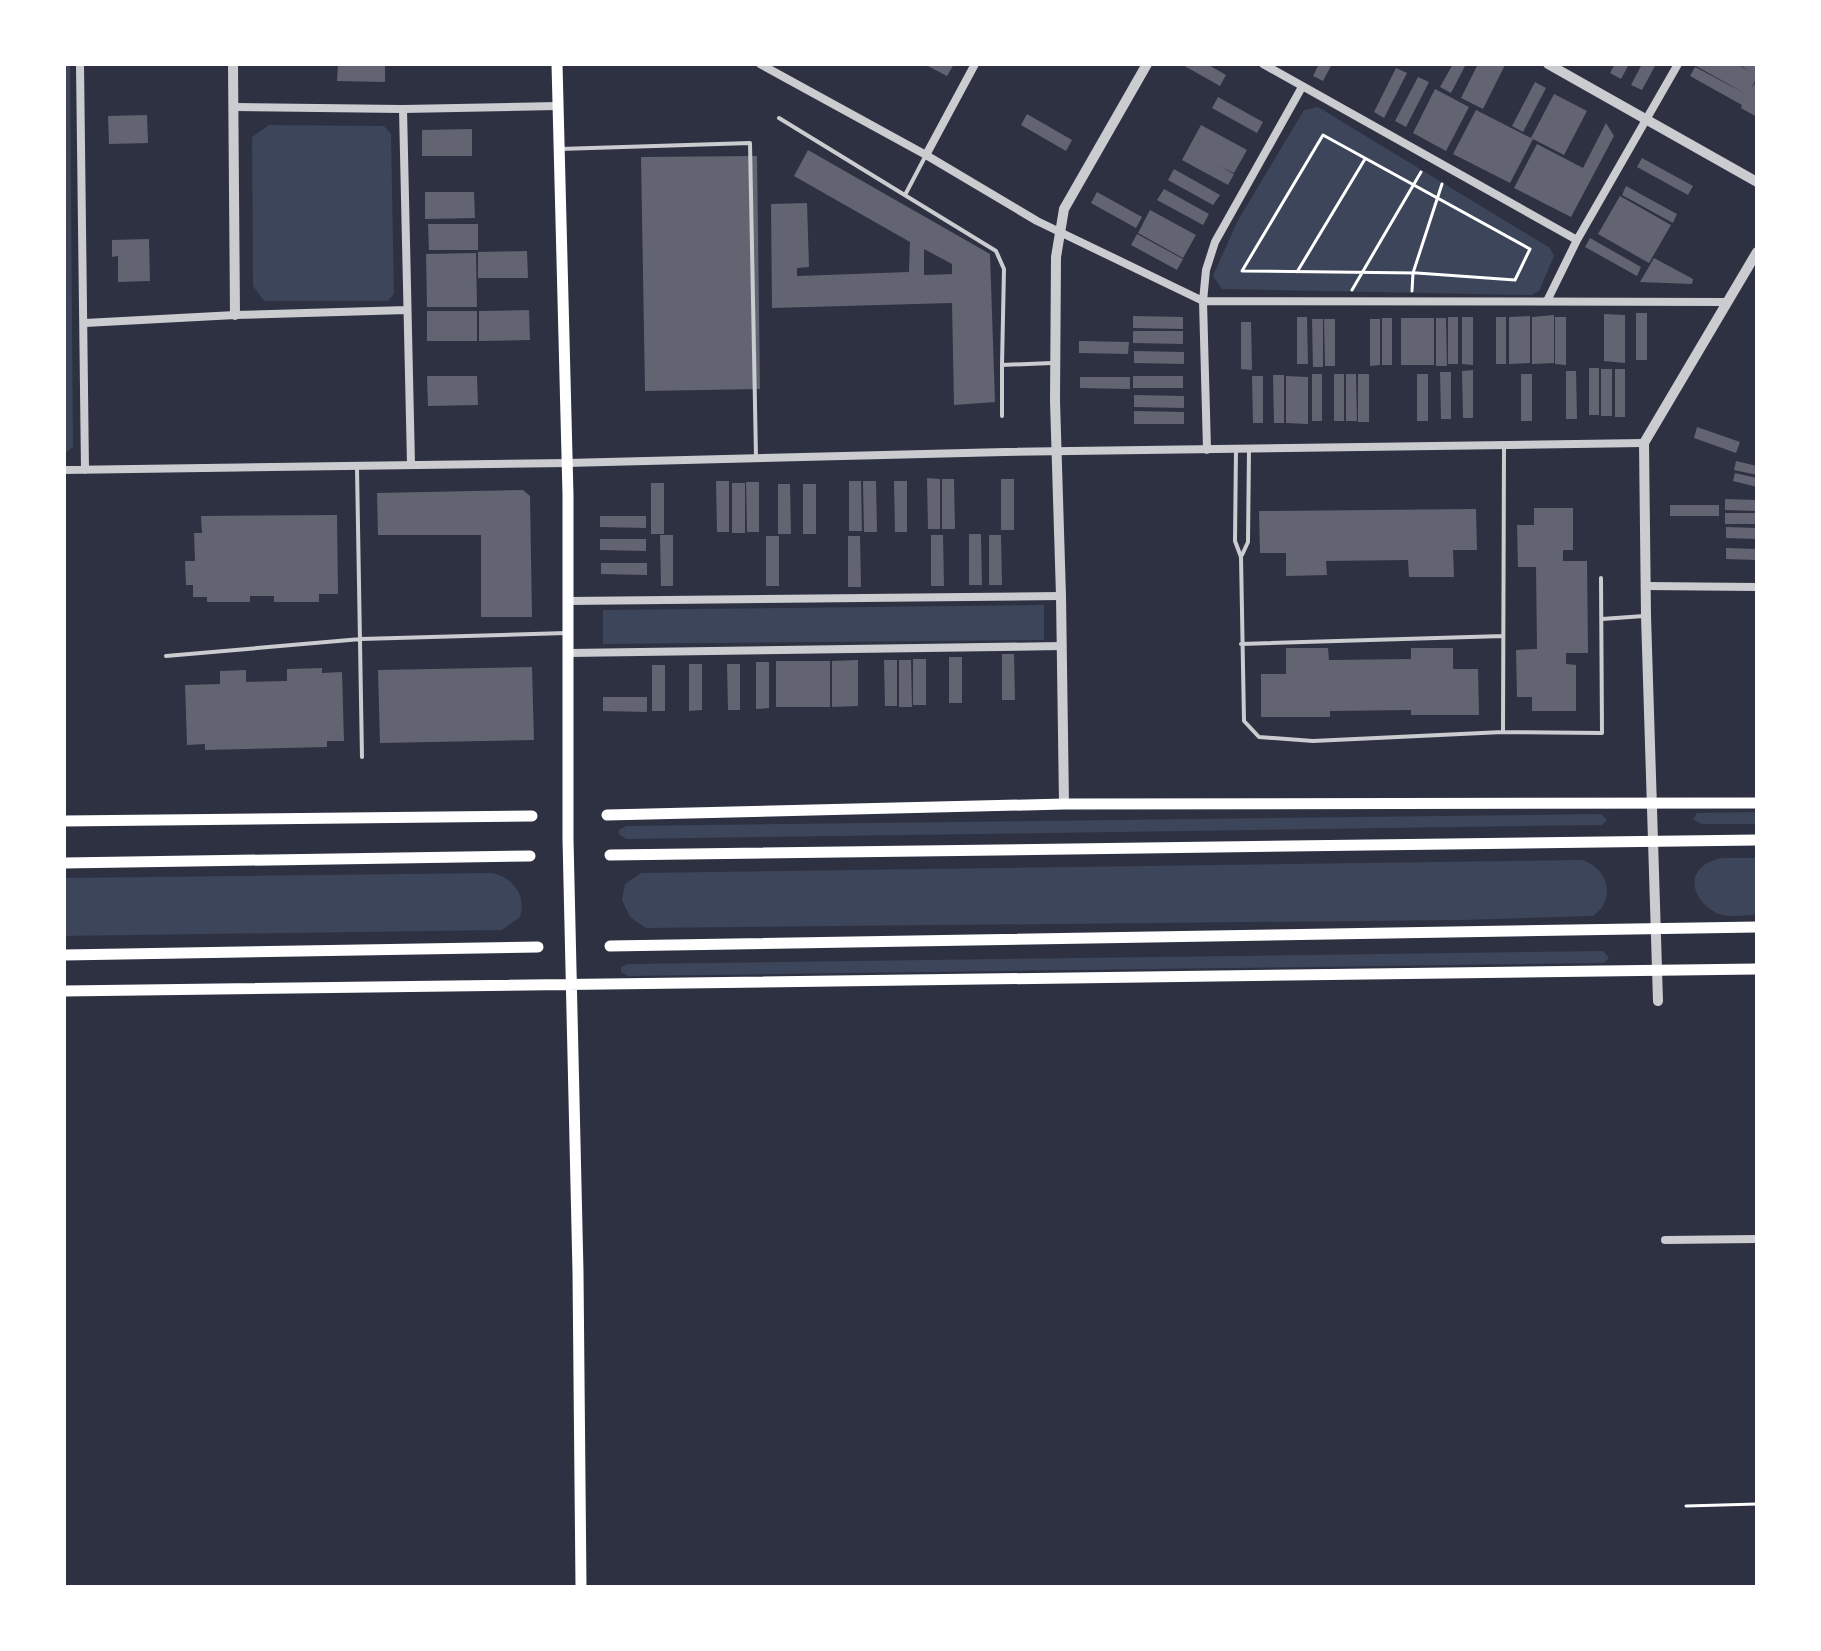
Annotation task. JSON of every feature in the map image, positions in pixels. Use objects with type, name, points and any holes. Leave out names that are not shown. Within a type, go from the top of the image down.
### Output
[{"type":"main road","points":[[557,64],[567,463],[568,839],[578,1272],[581,1587]]},
{"type":"main road","points":[[607,815],[1064,804],[1757,803]]},
{"type":"main road","points":[[64,821],[532,816]]},
{"type":"main road","points":[[610,855],[1757,840]]},
{"type":"main road","points":[[64,863],[530,856]]},
{"type":"main road","points":[[610,946],[1757,927]]},
{"type":"main road","points":[[64,955],[538,947]]},
{"type":"main road","points":[[64,991],[1757,969]]},
{"type":"street","points":[[80,64],[85,470]]},
{"type":"street","points":[[233,64],[235,315]]},
{"type":"street","points":[[760,64],[1060,232],[1203,301],[1726,302]]},
{"type":"street","points":[[926,155],[975,64]]},
{"type":"street","points":[[1064,804],[1054,363],[1056,257],[1064,209],[1147,64]]},
{"type":"street","points":[[1263,64],[1577,240]]},
{"type":"street","points":[[1548,64],[1757,182]]},
{"type":"street","points":[[1547,301],[1577,240],[1678,64]]},
{"type":"street","points":[[1207,450],[1204,278],[1213,247],[1302,87]]},
{"type":"street","points":[[234,107],[403,109],[556,106]]},
{"type":"street","points":[[403,109],[411,464]]},
{"type":"street","points":[[1658,1001],[1644,443],[1757,252]]},
{"type":"street","points":[[85,323],[407,310]]},
{"type":"street","points":[[64,470],[1644,443]]},
{"type":"street","points":[[1646,586],[1757,587]]},
{"type":"street","points":[[568,601],[1061,596]]},
{"type":"street","points":[[569,653],[1062,646]]},
{"type":"street","points":[[1665,1240],[1757,1239]]},
{"type":"lane","points":[[779,118],[996,251],[1002,260],[1002,416]]},
{"type":"lane","points":[[558,149],[750,143],[756,458]]},
{"type":"lane","points":[[905,195],[926,155]]},
{"type":"lane","points":[[1002,365],[1054,363]]},
{"type":"lane","points":[[1503,732],[1504,445]]},
{"type":"lane","points":[[1236,449],[1235,541],[1241,557],[1244,721],[1259,737],[1313,741],[1503,732],[1602,733],[1601,578]]},
{"type":"lane","points":[[1241,557],[1248,542],[1249,449]]},
{"type":"lane","points":[[357,466],[362,757]]},
{"type":"lane","points":[[1602,619],[1646,616]]},
{"type":"lane","points":[[166,656],[361,639],[568,633]]},
{"type":"lane","points":[[1241,644],[1503,636]]},
{"type":"path","points":[[1323,135],[1414,185],[1530,249],[1515,280],[1413,273],[1242,271],[1323,135]]},
{"type":"path","points":[[1297,272],[1365,159]]},
{"type":"path","points":[[1352,290],[1421,172]]},
{"type":"path","points":[[1412,291],[1413,273],[1442,184]]},
{"type":"path","points":[[1686,1506],[1757,1504]]},
{"type":"shaded area","points":[[64,64],[70,64],[73,447],[64,454]]},
{"type":"shaded area","points":[[1318,107],[1550,248],[1554,256],[1539,291],[1532,295],[1222,289],[1213,276],[1237,222],[1304,110]]},
{"type":"shaded area","points":[[269,125],[384,126],[391,134],[394,294],[388,301],[264,301],[253,286],[252,137]]},
{"type":"shaded area","points":[[1044,605],[1044,640],[603,644],[603,610]]},
{"type":"shaded area","points":[[1757,812],[1757,824],[1701,824],[1693,819],[1697,813]]},
{"type":"shaded area","points":[[1601,814],[1607,820],[1602,825],[626,839],[619,834],[619,830],[626,826]]},
{"type":"shaded area","points":[[1723,858],[1757,858],[1757,915],[1728,916],[1718,913],[1698,896],[1695,880],[1698,872],[1703,866]]},
{"type":"shaded area","points":[[1582,860],[1598,870],[1606,885],[1605,901],[1593,916],[646,928],[630,917],[622,900],[625,884],[641,873]]},
{"type":"shaded area","points":[[492,873],[512,883],[522,902],[520,917],[502,930],[64,936],[64,878]]},
{"type":"shaded area","points":[[1603,951],[1609,958],[1604,963],[628,976],[621,972],[621,967],[628,964]]},
{"type":"building","points":[[338,64],[385,64],[385,82],[337,81]]},
{"type":"building","points":[[924,64],[954,64],[947,76]]},
{"type":"building","points":[[1181,64],[1207,64],[1226,75],[1220,86]]},
{"type":"building","points":[[1319,64],[1332,64],[1323,81],[1313,76]]},
{"type":"building","points":[[1453,64],[1466,64],[1451,93],[1440,87]]},
{"type":"building","points":[[1478,64],[1505,65],[1483,109],[1461,98]]},
{"type":"building","points":[[1615,64],[1629,64],[1621,79],[1610,73]]},
{"type":"building","points":[[1642,64],[1656,64],[1642,90],[1631,85]]},
{"type":"building","points":[[1737,64],[1749,71],[1739,64],[1757,64],[1757,77],[1751,89],[1757,80],[1757,117],[1741,108],[1742,105],[1690,76],[1695,67],[1748,95],[1696,66]]},
{"type":"building","points":[[1396,68],[1407,73],[1384,118],[1374,112]]},
{"type":"building","points":[[1418,77],[1429,82],[1406,127],[1395,121]]},
{"type":"building","points":[[1535,82],[1546,88],[1523,132],[1512,126]]},
{"type":"building","points":[[1435,89],[1469,107],[1446,151],[1413,133]]},
{"type":"building","points":[[1554,94],[1587,111],[1564,155],[1531,138]]},
{"type":"building","points":[[1218,97],[1263,122],[1257,133],[1212,108]]},
{"type":"building","points":[[1476,110],[1533,139],[1510,183],[1453,154]]},
{"type":"building","points":[[1027,114],[1072,140],[1066,151],[1021,125]]},
{"type":"building","points":[[147,115],[148,143],[109,144],[108,116]]},
{"type":"building","points":[[1606,123],[1614,136],[1571,217],[1514,188],[1537,144],[1583,168]]},
{"type":"building","points":[[1201,125],[1247,150],[1234,173],[1219,166],[1234,174],[1228,185],[1182,160]]},
{"type":"building","points":[[472,129],[472,156],[422,156],[422,130]]},
{"type":"building","points":[[808,150],[990,254],[995,402],[954,405],[952,303],[772,308],[771,204],[807,203],[809,267],[797,268],[797,276],[909,272],[910,242],[794,176]],"holes":[[[924,249],[952,264],[952,274],[924,275]]]},
{"type":"building","points":[[757,156],[760,389],[645,391],[641,157]]},
{"type":"building","points":[[1642,158],[1693,186],[1688,195],[1637,167]]},
{"type":"building","points":[[1174,169],[1220,195],[1213,205],[1168,180]]},
{"type":"building","points":[[1626,186],[1677,214],[1673,223],[1622,195]]},
{"type":"building","points":[[1164,189],[1209,214],[1203,225],[1157,200]]},
{"type":"building","points":[[425,192],[474,192],[475,218],[425,219]]},
{"type":"building","points":[[1097,192],[1142,217],[1136,228],[1091,203]]},
{"type":"building","points":[[1620,196],[1671,225],[1649,263],[1598,234]]},
{"type":"building","points":[[1150,210],[1196,235],[1183,258],[1138,233]]},
{"type":"building","points":[[428,224],[478,224],[478,250],[429,250]]},
{"type":"building","points":[[1137,234],[1183,259],[1177,270],[1131,245]]},
{"type":"building","points":[[1590,238],[1641,267],[1637,276],[1585,247]]},
{"type":"building","points":[[149,239],[150,281],[118,282],[118,256],[112,257],[112,240]]},
{"type":"building","points":[[527,251],[528,278],[478,278],[478,252]]},
{"type":"building","points":[[476,253],[477,307],[427,307],[426,254]]},
{"type":"building","points":[[1654,258],[1693,279],[1692,284],[1640,282]]},
{"type":"building","points":[[529,310],[530,340],[479,341],[479,311]]},
{"type":"building","points":[[427,311],[477,311],[477,341],[427,341]]},
{"type":"building","points":[[1636,313],[1647,313],[1647,360],[1636,360]]},
{"type":"building","points":[[1604,314],[1625,315],[1625,363],[1604,361]]},
{"type":"building","points":[[1554,315],[1554,363],[1532,364],[1532,317]]},
{"type":"building","points":[[1133,316],[1183,317],[1183,329],[1133,328]]},
{"type":"building","points":[[1530,316],[1530,363],[1509,364],[1509,317]]},
{"type":"building","points":[[1297,317],[1307,317],[1308,364],[1297,364]]},
{"type":"building","points":[[1448,317],[1458,317],[1458,364],[1448,364]]},
{"type":"building","points":[[1462,317],[1473,317],[1473,365],[1462,364]]},
{"type":"building","points":[[1496,317],[1506,317],[1506,364],[1496,364]]},
{"type":"building","points":[[1555,317],[1566,317],[1566,365],[1555,364]]},
{"type":"building","points":[[1382,318],[1392,318],[1392,365],[1382,365]]},
{"type":"building","points":[[1401,318],[1434,318],[1434,365],[1401,365]]},
{"type":"building","points":[[1436,318],[1446,318],[1447,366],[1436,366]]},
{"type":"building","points":[[1312,319],[1323,319],[1323,367],[1313,367]]},
{"type":"building","points":[[1324,319],[1335,319],[1335,366],[1325,366]]},
{"type":"building","points":[[1370,319],[1380,319],[1380,365],[1370,366]]},
{"type":"building","points":[[1241,322],[1251,322],[1252,370],[1241,369]]},
{"type":"building","points":[[1133,331],[1183,331],[1183,344],[1133,343]]},
{"type":"building","points":[[1079,341],[1129,342],[1128,354],[1079,353]]},
{"type":"building","points":[[1134,351],[1184,352],[1184,364],[1134,363]]},
{"type":"building","points":[[1589,368],[1599,368],[1599,415],[1589,415]]},
{"type":"building","points":[[1601,369],[1612,369],[1612,416],[1601,416]]},
{"type":"building","points":[[1615,369],[1625,369],[1625,417],[1615,417]]},
{"type":"building","points":[[1473,370],[1473,418],[1463,418],[1462,371]]},
{"type":"building","points":[[1566,371],[1576,371],[1577,419],[1566,419]]},
{"type":"building","points":[[1440,372],[1451,372],[1451,419],[1441,419]]},
{"type":"building","points":[[1312,374],[1322,374],[1322,421],[1312,421]]},
{"type":"building","points":[[1334,374],[1344,374],[1344,421],[1334,421]]},
{"type":"building","points":[[1346,374],[1356,374],[1357,421],[1346,421]]},
{"type":"building","points":[[1358,374],[1369,374],[1369,422],[1358,422]]},
{"type":"building","points":[[1417,374],[1428,374],[1428,421],[1417,421]]},
{"type":"building","points":[[1521,374],[1532,374],[1532,421],[1521,421]]},
{"type":"building","points":[[1273,375],[1284,375],[1284,423],[1274,423]]},
{"type":"building","points":[[427,376],[477,376],[478,405],[428,406]]},
{"type":"building","points":[[1133,376],[1183,376],[1183,388],[1133,388]]},
{"type":"building","points":[[1252,376],[1263,376],[1263,423],[1253,423]]},
{"type":"building","points":[[1286,376],[1308,377],[1308,424],[1286,423]]},
{"type":"building","points":[[1080,377],[1130,377],[1130,389],[1080,388]]},
{"type":"building","points":[[1134,395],[1184,396],[1184,408],[1134,407]]},
{"type":"building","points":[[1134,411],[1184,412],[1184,424],[1134,424]]},
{"type":"building","points":[[1697,427],[1740,442],[1736,453],[1694,438]]},
{"type":"building","points":[[1736,461],[1757,466],[1757,475],[1734,470]]},
{"type":"building","points":[[1735,473],[1757,478],[1757,487],[1733,481]]},
{"type":"building","points":[[927,478],[940,479],[940,529],[928,529]]},
{"type":"building","points":[[942,479],[954,479],[955,529],[942,529]]},
{"type":"building","points":[[1001,479],[1014,479],[1014,530],[1001,530]]},
{"type":"building","points":[[716,481],[729,481],[729,532],[717,532]]},
{"type":"building","points":[[849,481],[861,481],[862,531],[849,531]]},
{"type":"building","points":[[863,481],[876,481],[877,532],[864,532]]},
{"type":"building","points":[[894,481],[907,481],[907,532],[895,532]]},
{"type":"building","points":[[746,482],[759,482],[759,532],[747,532]]},
{"type":"building","points":[[651,483],[664,483],[664,534],[651,534]]},
{"type":"building","points":[[732,483],[745,483],[745,533],[732,533]]},
{"type":"building","points":[[778,484],[790,484],[791,534],[778,534]]},
{"type":"building","points":[[803,484],[816,484],[816,534],[803,534]]},
{"type":"building","points":[[523,490],[530,496],[532,617],[481,617],[481,535],[378,535],[377,493]]},
{"type":"building","points":[[1725,499],[1757,500],[1757,511],[1725,510]]},
{"type":"building","points":[[1670,505],[1719,505],[1719,516],[1670,516]]},
{"type":"building","points":[[1534,508],[1573,508],[1573,550],[1563,550],[1563,561],[1587,561],[1588,653],[1566,653],[1566,664],[1576,665],[1576,711],[1532,711],[1532,697],[1517,697],[1516,650],[1537,649],[1536,567],[1518,567],[1517,525],[1534,525]]},
{"type":"building","points":[[1476,509],[1477,550],[1453,550],[1454,577],[1409,577],[1408,560],[1326,561],[1327,575],[1286,576],[1286,553],[1260,553],[1259,511]]},
{"type":"building","points":[[1725,513],[1757,513],[1757,524],[1725,524]]},
{"type":"building","points":[[337,515],[338,594],[319,594],[319,602],[274,602],[274,596],[250,596],[250,602],[207,602],[207,597],[193,597],[193,585],[186,585],[185,561],[195,561],[194,533],[202,533],[201,516]]},
{"type":"building","points":[[600,516],[646,516],[646,528],[600,527]]},
{"type":"building","points":[[1726,527],[1757,528],[1757,539],[1726,538]]},
{"type":"building","points":[[969,534],[981,534],[982,585],[969,585]]},
{"type":"building","points":[[660,535],[673,535],[673,586],[661,586]]},
{"type":"building","points":[[931,535],[943,535],[944,586],[931,586]]},
{"type":"building","points":[[989,535],[1001,535],[1002,585],[989,585]]},
{"type":"building","points":[[766,536],[779,536],[779,586],[766,586]]},
{"type":"building","points":[[848,536],[860,536],[861,587],[848,587]]},
{"type":"building","points":[[600,539],[646,539],[646,551],[600,550]]},
{"type":"building","points":[[1726,548],[1757,549],[1757,560],[1726,559]]},
{"type":"building","points":[[601,563],[647,563],[647,575],[601,574]]},
{"type":"building","points":[[1286,648],[1328,648],[1329,660],[1411,659],[1411,648],[1453,648],[1453,669],[1478,669],[1479,715],[1411,715],[1411,710],[1330,711],[1330,717],[1261,717],[1261,674],[1286,674]]},
{"type":"building","points":[[1002,654],[1014,654],[1015,700],[1002,700]]},
{"type":"building","points":[[949,657],[962,657],[962,703],[949,703]]},
{"type":"building","points":[[913,659],[926,659],[926,705],[913,705]]},
{"type":"building","points":[[858,660],[858,706],[832,707],[832,661]]},
{"type":"building","points":[[884,660],[897,660],[897,706],[885,706]]},
{"type":"building","points":[[899,660],[911,660],[912,707],[899,707]]},
{"type":"building","points":[[776,661],[830,661],[830,707],[776,707]]},
{"type":"building","points":[[756,662],[769,662],[769,708],[756,709]]},
{"type":"building","points":[[689,664],[702,664],[702,710],[689,711]]},
{"type":"building","points":[[727,664],[740,664],[740,710],[728,710]]},
{"type":"building","points":[[652,665],[665,665],[665,711],[652,711]]},
{"type":"building","points":[[532,667],[534,740],[380,743],[378,670]]},
{"type":"building","points":[[322,668],[322,673],[342,672],[344,741],[327,741],[327,747],[205,750],[205,744],[187,745],[185,685],[220,684],[220,671],[246,670],[246,682],[287,681],[287,669]]},
{"type":"building","points":[[603,697],[647,697],[647,712],[603,711]]}]
